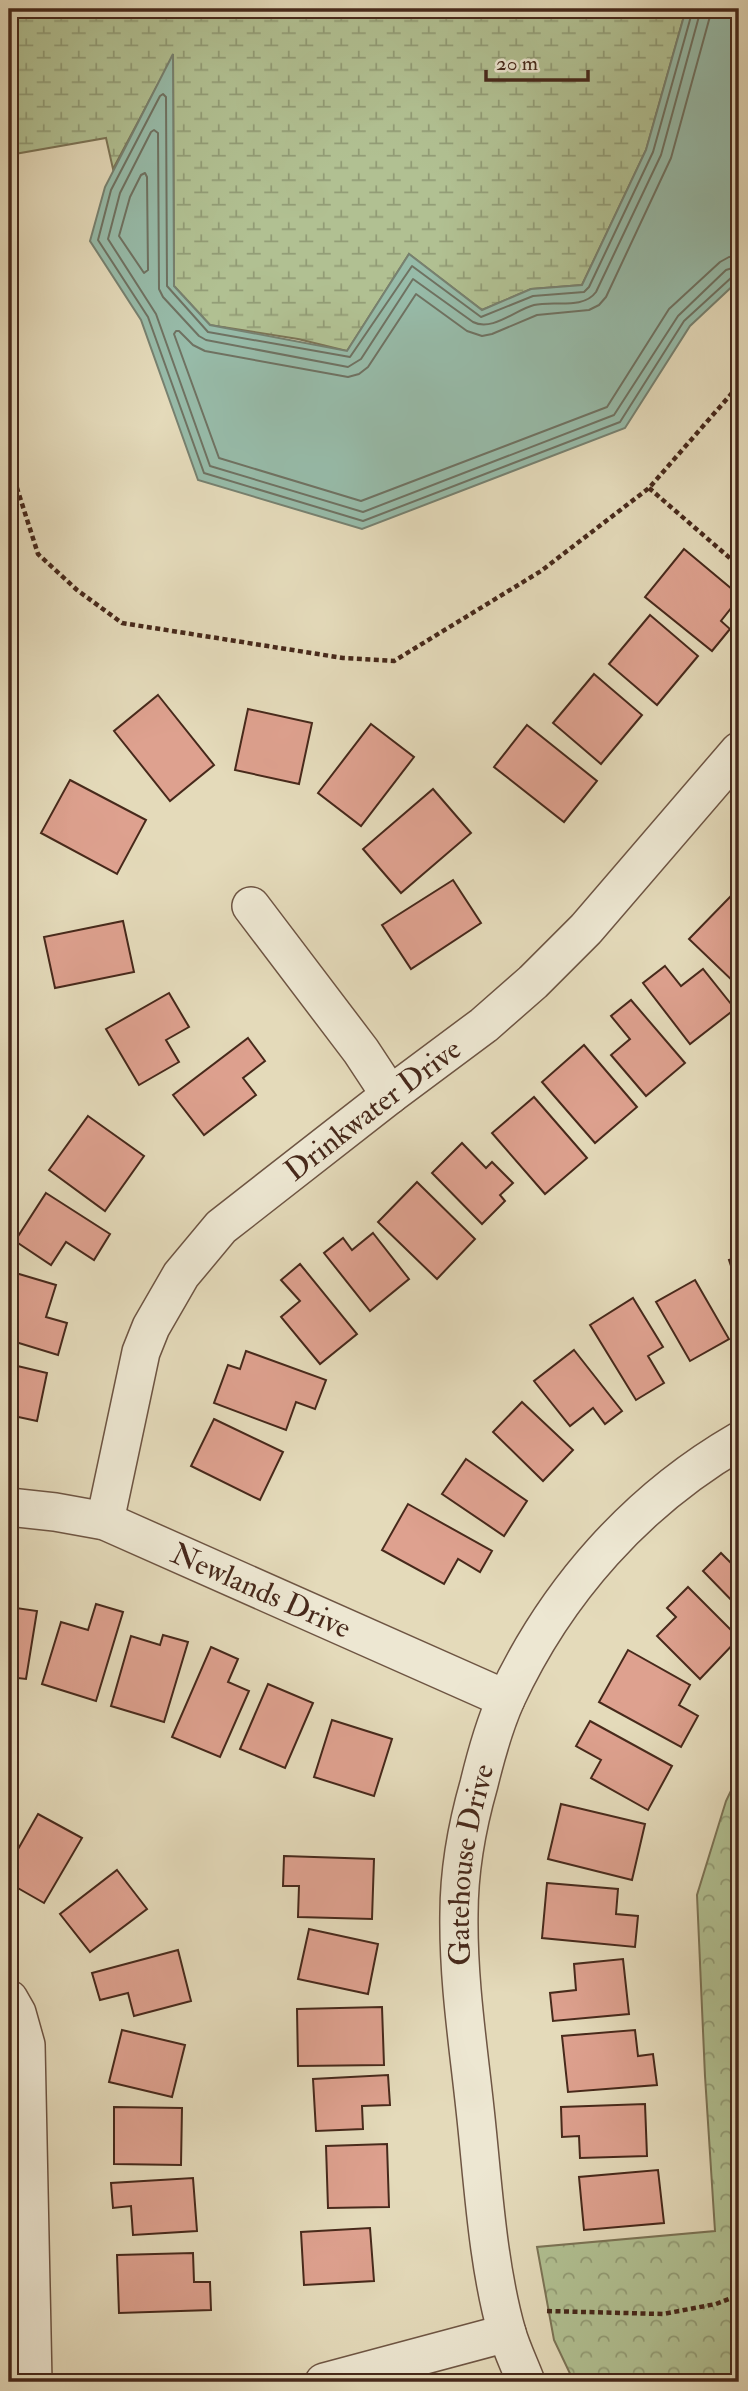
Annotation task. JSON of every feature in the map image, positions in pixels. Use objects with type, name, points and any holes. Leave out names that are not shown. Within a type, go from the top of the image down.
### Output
[{"type":"street","name":"Drinkwater Drive","points":[[105,1521],[141,1352],[151,1327],[181,1275],[221,1227],[484,1025],[564,953],[739,751]]},
{"type":"street","points":[[251,906],[361,1051],[390,1095]]},
{"type":"street","name":"Gatehouse Drive","points":[[526,2382],[507,2333],[487,2225],[464,1998],[459,1912],[467,1835],[490,1743],[506,1699],[559,1607],[620,1533],[653,1500],[684,1475],[739,1441]]},
{"type":"street","name":"Newlands Drive","points":[[9,1507],[105,1521],[506,1699]]},
{"type":"street","points":[[9,1999],[17,2013],[26,2045],[33,2382]]},
{"type":"street","points":[[324,2382],[507,2333]]},
{"type":"path","points":[[9,463],[38,554],[77,590],[122,623],[343,658],[394,661],[541,570],[649,488],[739,385]]},
{"type":"path","points":[[649,488],[739,566]]},
{"type":"path","points":[[547,2311],[663,2314],[716,2304],[739,2295]]},
{"type":"green space","points":[[9,9],[686,9],[646,150],[582,285],[531,289],[482,310],[409,254],[347,351],[298,339],[210,325],[174,286],[173,56],[113,169],[106,138],[9,155]]},
{"type":"green space","points":[[739,1774],[739,2378],[574,2382],[554,2340],[537,2247],[715,2231],[697,1895],[726,1801]]},
{"type":"water","points":[[686,9],[739,9],[739,280],[690,326],[625,428],[362,529],[198,480],[141,320],[90,241],[105,187],[173,54],[174,286],[210,325],[347,351],[409,254],[482,310],[531,289],[582,285],[646,150]]},
{"type":"building","points":[[684,549],[739,595],[721,621],[730,629],[712,651],[645,597]]},
{"type":"building","points":[[650,615],[698,656],[657,705],[609,664]]},
{"type":"building","points":[[594,674],[642,715],[601,764],[553,723]]},
{"type":"building","points":[[158,695],[214,765],[170,801],[114,731]]},
{"type":"building","points":[[248,709],[312,723],[299,784],[235,770]]},
{"type":"building","points":[[371,724],[414,757],[361,826],[318,793]]},
{"type":"building","points":[[527,725],[597,781],[564,822],[494,767]]},
{"type":"building","points":[[70,780],[146,820],[117,874],[41,833]]},
{"type":"building","points":[[433,789],[471,833],[401,893],[363,849]]},
{"type":"building","points":[[453,880],[481,923],[411,969],[382,925]]},
{"type":"building","points":[[730,897],[739,906],[739,987],[689,939]]},
{"type":"building","points":[[123,921],[134,972],[55,988],[44,937]]},
{"type":"building","points":[[665,966],[681,986],[703,969],[735,1009],[690,1044],[643,983]]},
{"type":"building","points":[[169,993],[189,1027],[166,1040],[179,1062],[139,1085],[106,1029]]},
{"type":"building","points":[[631,1000],[685,1063],[646,1096],[611,1055],[630,1039],[611,1016]]},
{"type":"building","points":[[248,1038],[265,1061],[243,1078],[256,1095],[204,1135],[173,1095]]},
{"type":"building","points":[[584,1045],[637,1107],[595,1143],[542,1082]]},
{"type":"building","points":[[534,1097],[587,1158],[545,1194],[492,1133]]},
{"type":"building","points":[[88,1116],[144,1156],[105,1211],[49,1170]]},
{"type":"building","points":[[462,1143],[486,1168],[492,1162],[513,1183],[500,1195],[505,1201],[482,1224],[432,1173]]},
{"type":"building","points":[[417,1182],[475,1239],[437,1279],[378,1222]]},
{"type":"building","points":[[46,1193],[110,1234],[94,1260],[66,1242],[51,1265],[15,1241]]},
{"type":"building","points":[[373,1233],[409,1279],[370,1311],[324,1253],[343,1238],[352,1250]]},
{"type":"building","points":[[739,1257],[739,1290],[729,1260]]},
{"type":"building","points":[[300,1264],[357,1334],[320,1364],[281,1317],[300,1301],[281,1280]]},
{"type":"building","points":[[9,1271],[56,1285],[46,1317],[67,1323],[58,1355],[9,1340]]},
{"type":"building","points":[[695,1280],[729,1339],[690,1361],[656,1302]]},
{"type":"building","points":[[633,1298],[663,1347],[648,1356],[664,1383],[636,1400],[590,1325]]},
{"type":"building","points":[[574,1350],[622,1411],[605,1424],[593,1408],[570,1426],[534,1381]]},
{"type":"building","points":[[246,1351],[326,1380],[315,1409],[296,1402],[286,1430],[214,1403],[228,1365],[240,1369]]},
{"type":"building","points":[[9,1364],[47,1373],[37,1421],[9,1415]]},
{"type":"building","points":[[522,1402],[573,1450],[543,1481],[493,1432]]},
{"type":"building","points":[[214,1419],[283,1452],[260,1500],[191,1466]]},
{"type":"building","points":[[466,1459],[527,1501],[504,1536],[442,1494]]},
{"type":"building","points":[[408,1504],[492,1551],[480,1572],[458,1559],[444,1584],[382,1550]]},
{"type":"building","points":[[721,1553],[732,1564],[739,1557],[739,1608],[703,1571]]},
{"type":"building","points":[[9,1584],[13,1584],[9,1607]]},
{"type":"building","points":[[688,1587],[739,1638],[700,1679],[657,1636],[676,1617],[667,1608]]},
{"type":"building","points":[[96,1604],[123,1612],[96,1701],[42,1684],[61,1622],[88,1630]]},
{"type":"building","points":[[9,1607],[37,1611],[26,1679],[9,1677]]},
{"type":"building","points":[[163,1635],[188,1642],[164,1722],[111,1706],[131,1636],[160,1645]]},
{"type":"building","points":[[211,1647],[238,1659],[228,1682],[249,1691],[220,1757],[172,1737]]},
{"type":"building","points":[[628,1650],[690,1685],[679,1705],[698,1716],[681,1747],[599,1702]]},
{"type":"building","points":[[268,1684],[313,1703],[285,1768],[240,1749]]},
{"type":"building","points":[[332,1720],[392,1739],[374,1796],[314,1777]]},
{"type":"building","points":[[590,1721],[672,1766],[648,1810],[591,1778],[601,1760],[576,1746]]},
{"type":"building","points":[[561,1804],[645,1824],[632,1880],[548,1859]]},
{"type":"building","points":[[38,1814],[82,1838],[44,1903],[9,1883],[9,1865]]},
{"type":"building","points":[[284,1856],[374,1859],[372,1919],[298,1917],[299,1886],[283,1886]]},
{"type":"building","points":[[117,1870],[147,1909],[90,1952],[60,1914]]},
{"type":"building","points":[[547,1883],[618,1889],[616,1914],[638,1916],[635,1947],[542,1938]]},
{"type":"building","points":[[309,1929],[378,1944],[368,1994],[298,1979]]},
{"type":"building","points":[[178,1950],[191,2001],[134,2016],[128,1993],[100,2000],[92,1973]]},
{"type":"building","points":[[623,1959],[629,2014],[553,2021],[550,1993],[576,1990],[574,1964]]},
{"type":"building","points":[[382,2007],[384,2065],[298,2066],[297,2009]]},
{"type":"building","points":[[122,2030],[185,2045],[172,2097],[109,2082]]},
{"type":"building","points":[[635,2030],[638,2056],[653,2054],[657,2085],[568,2092],[562,2036]]},
{"type":"building","points":[[388,2075],[390,2105],[362,2106],[363,2129],[316,2131],[313,2079]]},
{"type":"building","points":[[645,2104],[647,2156],[580,2158],[579,2136],[562,2137],[561,2107]]},
{"type":"building","points":[[114,2107],[182,2108],[181,2165],[114,2164]]},
{"type":"building","points":[[387,2144],[389,2207],[328,2208],[326,2146]]},
{"type":"building","points":[[658,2170],[664,2223],[584,2230],[579,2177]]},
{"type":"building","points":[[193,2178],[197,2231],[133,2235],[131,2206],[113,2208],[111,2183]]},
{"type":"building","points":[[370,2228],[374,2281],[304,2285],[301,2232]]},
{"type":"building","points":[[193,2253],[194,2282],[210,2282],[211,2310],[119,2313],[117,2255]]}]
